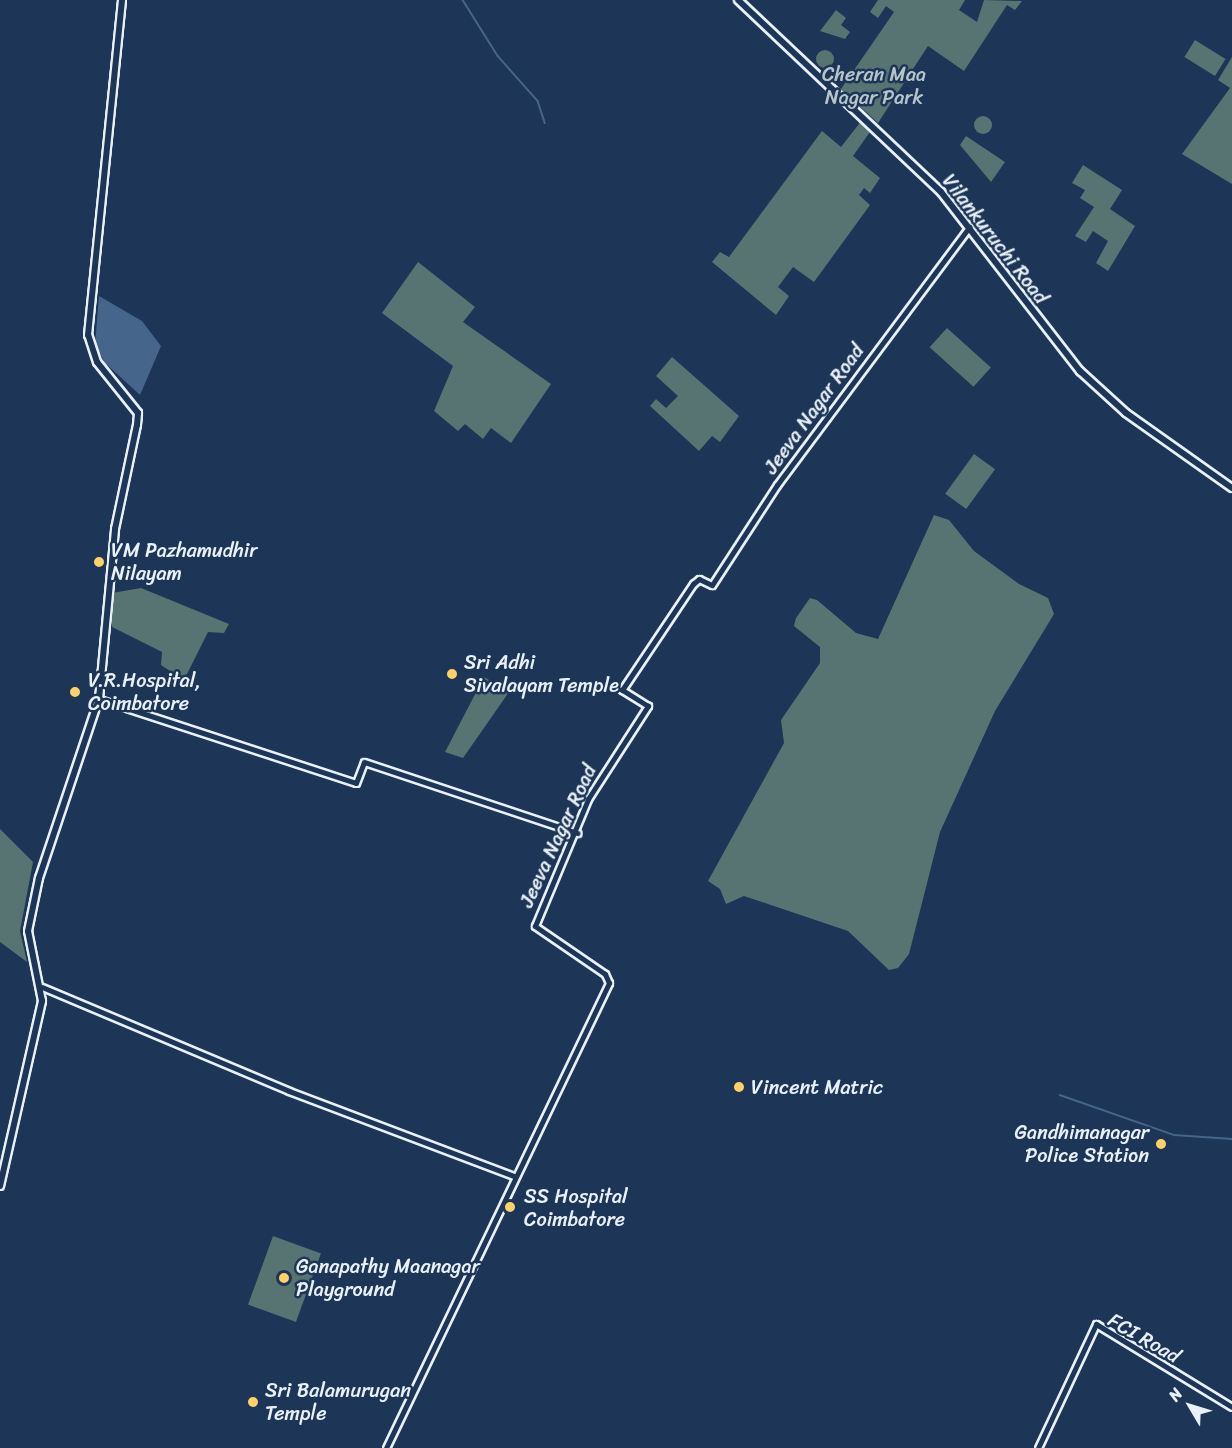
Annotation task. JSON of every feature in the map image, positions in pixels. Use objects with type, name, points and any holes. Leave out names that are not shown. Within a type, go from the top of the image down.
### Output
[{"type":"main road","points":[[0,1186],[38,1033],[42,987],[28,931],[39,878],[81,766],[99,699],[115,529],[138,413],[97,362],[88,335],[122,0]]},
{"type":"main road","name":"Vilankuruchi Road","points":[[738,0],[908,159],[969,227],[1080,371],[1142,425],[1232,488]]},
{"type":"street","name":"Jeeva Nagar Road","points":[[386,1448],[514,1176],[609,983],[605,974],[535,926],[578,833],[601,774],[648,706],[622,690],[693,584],[699,579],[712,585],[777,485],[969,227]]},
{"type":"street","points":[[99,699],[356,783],[364,762],[578,833]]},
{"type":"street","points":[[42,987],[290,1091],[514,1176]]},
{"type":"street","name":"FCI Road","points":[[1038,1448],[1096,1324],[1232,1407]]},
{"type":"green space","name":"Cheran Maa Nagar Park","points":[[878,0],[965,0],[959,10],[977,22],[984,0],[1022,1],[1015,10],[1007,5],[964,71],[928,46],[878,123],[841,89],[894,12],[886,6],[878,18],[870,12]]},
{"type":"green space","points":[[836,10],[846,18],[841,25],[850,32],[845,39],[820,31]]},
{"type":"green space","points":[[1195,40],[1226,59],[1215,76],[1184,57]]},
{"type":"green space","points":[[825,50],[831,53],[834,59],[831,65],[825,68],[819,65],[816,59],[819,53]]},
{"type":"green space","points":[[1232,57],[1232,184],[1182,154],[1230,88],[1218,80]]},
{"type":"green space","points":[[979,116],[987,116],[992,121],[990,132],[979,134],[974,129],[974,121]]},
{"type":"green space","points":[[862,120],[872,129],[853,156],[880,178],[870,193],[864,188],[859,195],[870,205],[814,282],[793,267],[778,287],[789,296],[776,315],[712,262],[720,252],[729,257],[822,131],[841,147]]},
{"type":"green space","points":[[966,136],[1005,162],[991,182],[960,145]]},
{"type":"green space","points":[[1083,165],[1122,190],[1110,209],[1135,226],[1108,271],[1096,263],[1108,241],[1093,231],[1086,242],[1075,236],[1094,207],[1080,198],[1085,190],[1072,183]]},
{"type":"green space","points":[[418,262],[475,307],[463,322],[551,384],[511,443],[491,428],[483,439],[465,424],[458,431],[434,411],[453,366],[382,313]]},
{"type":"green space","points":[[947,328],[991,367],[973,387],[930,347]]},
{"type":"green space","points":[[672,357],[739,416],[720,442],[712,436],[699,451],[650,406],[656,399],[666,408],[678,396],[656,376]]},
{"type":"green space","points":[[974,454],[995,469],[966,509],[945,494]]},
{"type":"green space","points":[[934,515],[949,520],[974,551],[1019,584],[1048,598],[1054,614],[995,711],[940,832],[909,954],[898,968],[889,970],[848,931],[744,896],[726,904],[720,889],[708,881],[784,743],[781,720],[820,663],[820,647],[794,626],[796,618],[810,598],[817,600],[856,633],[878,639]]},
{"type":"green space","points":[[141,588],[229,624],[224,633],[208,632],[184,680],[161,665],[162,652],[112,627],[112,593]]},
{"type":"green space","points":[[484,677],[509,692],[463,758],[445,752]]},
{"type":"green space","points":[[0,829],[33,862],[20,931],[27,962],[0,942]]},
{"type":"green space","name":"Ganapathy Maanagar Playground","points":[[273,1236],[321,1253],[296,1322],[248,1305]]},
{"type":"water","points":[[99,296],[142,321],[161,346],[140,395],[105,363],[95,345]]},
{"type":"waterway","points":[[463,0],[498,56],[538,101],[545,123]]},
{"type":"waterway","points":[[1060,1095],[1174,1135],[1232,1139]]},
{"type":"place","name":"VM Pazhamudhir Nilayam","points":[[99,562]]},
{"type":"place","name":"Sri Adhi Sivalayam Temple","points":[[452,674]]},
{"type":"place","name":"V.R.Hospital, Coimbatore","points":[[75,692]]},
{"type":"place","name":"Vincent Matric","points":[[739,1087]]},
{"type":"place","name":"Gandhimanagar Police Station","points":[[1161,1144]]},
{"type":"place","name":"SS Hospital Coimbatore","points":[[510,1207]]},
{"type":"place","name":"Ganapathy Maanagar Playground","points":[[284,1278]]},
{"type":"place","name":"Sri Balamurugan Temple","points":[[253,1402]]}]
